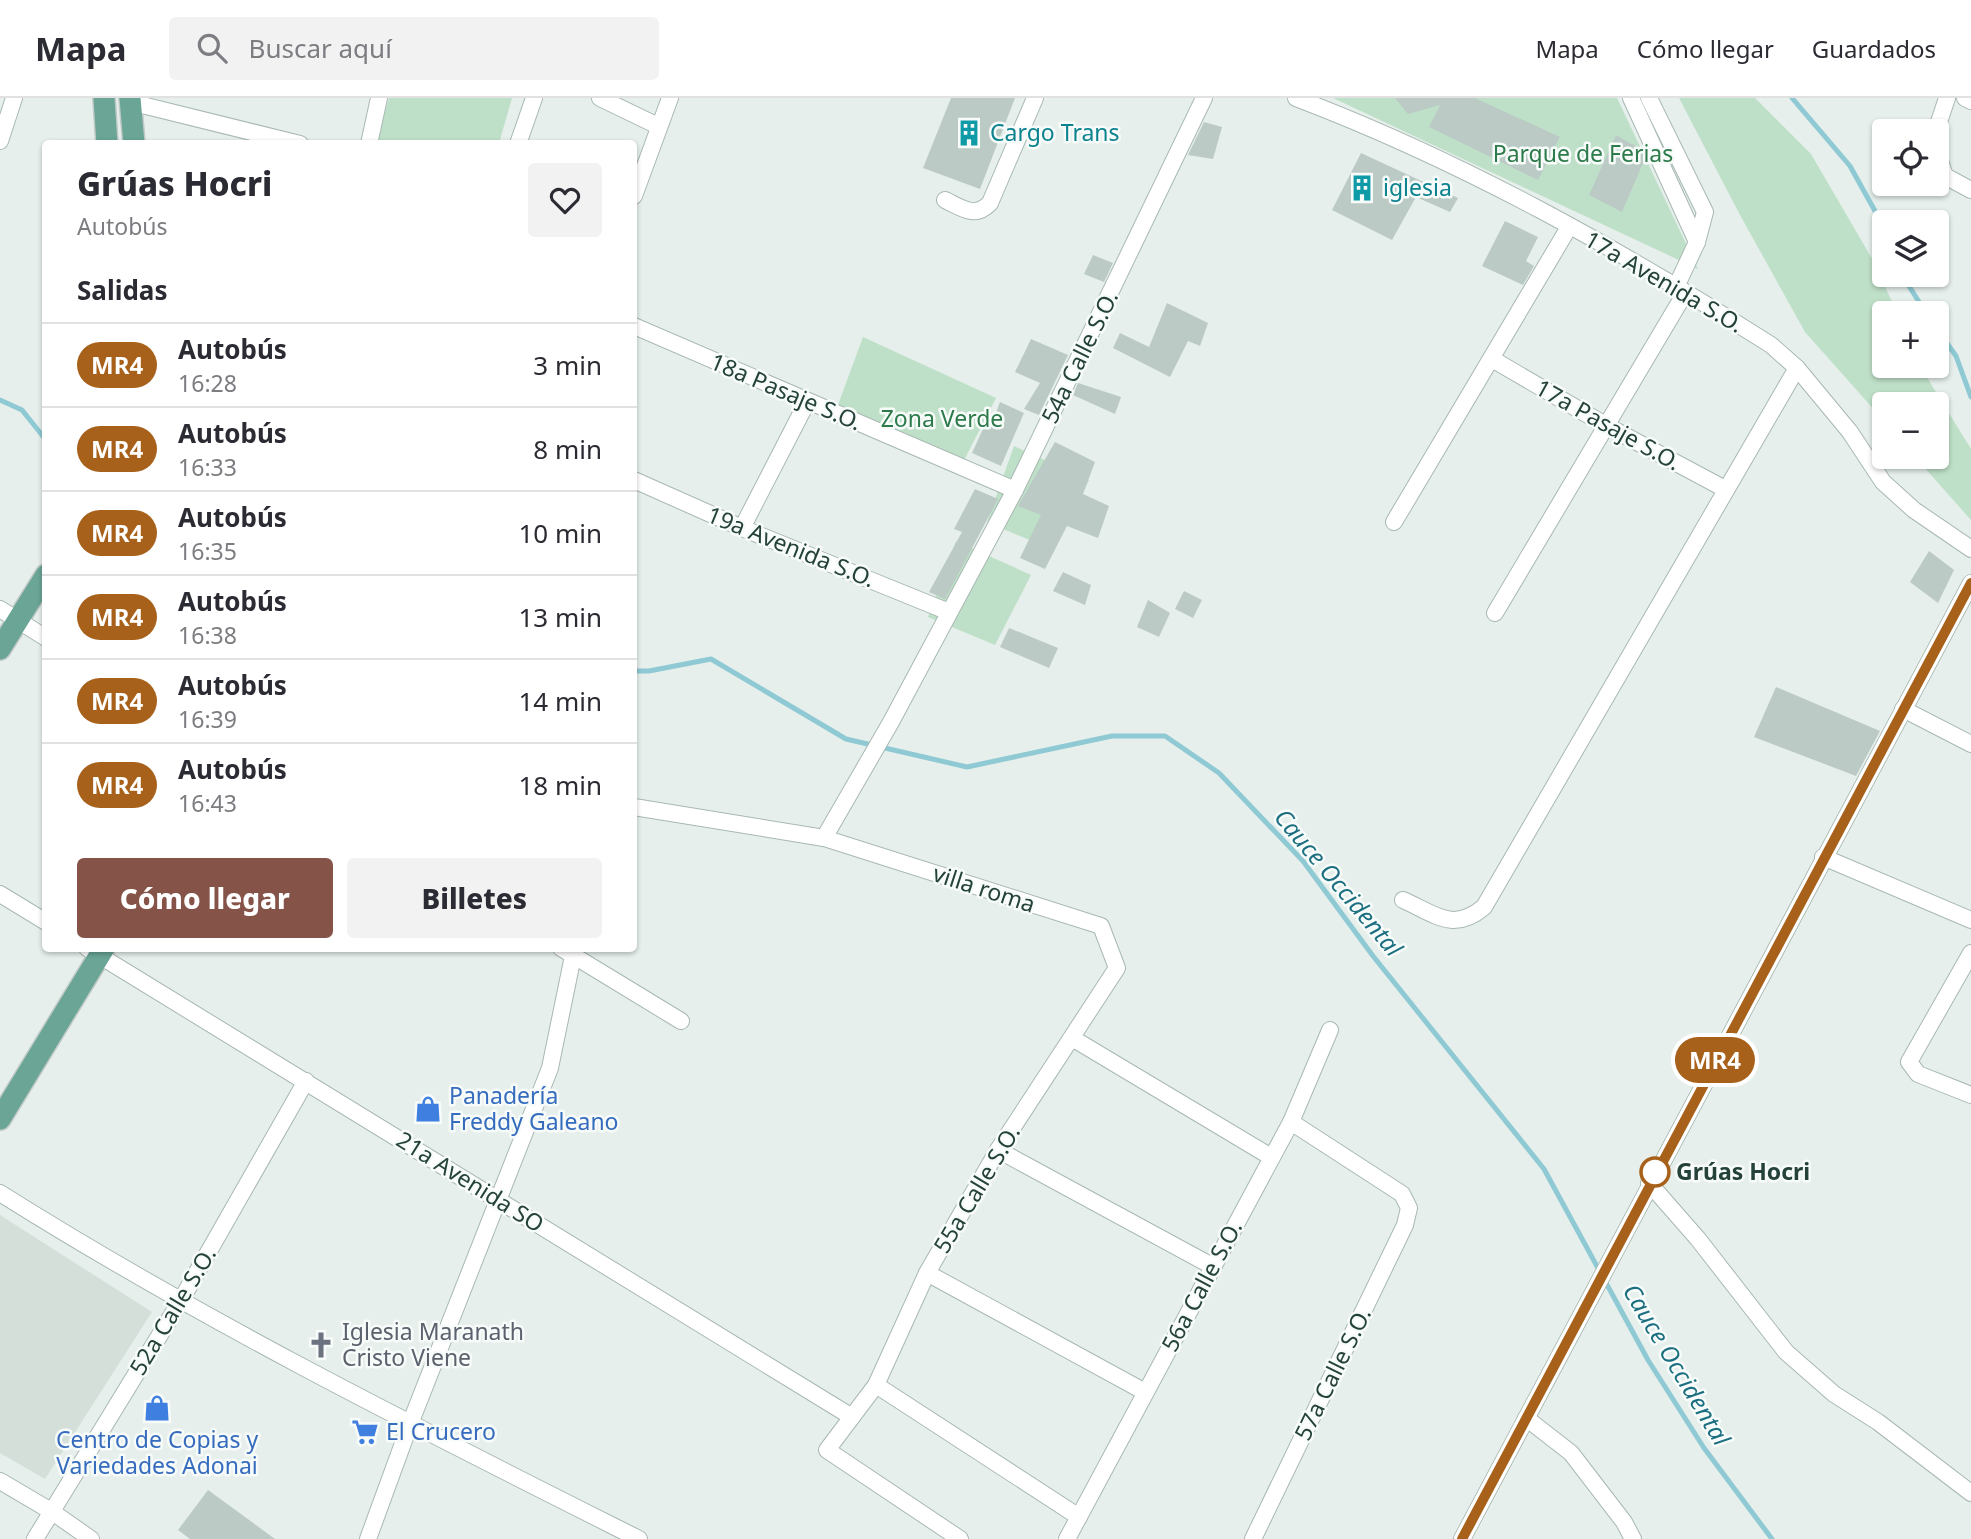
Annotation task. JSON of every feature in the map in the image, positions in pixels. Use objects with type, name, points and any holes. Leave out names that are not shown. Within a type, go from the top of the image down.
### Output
[{"type":"main road","points":[[104,98],[107,140]]},
{"type":"main road","points":[[130,100],[134,140]]},
{"type":"main road","points":[[0,649],[42,582]]},
{"type":"main road","points":[[0,1119],[96,952]]},
{"type":"street","points":[[0,141],[13,98]]},
{"type":"street","points":[[370,140],[379,98]]},
{"type":"street","points":[[519,140],[534,98]]},
{"type":"street","points":[[600,98],[657,126]]},
{"type":"street","points":[[637,187],[657,126],[670,98]]},
{"type":"street","points":[[945,200],[973,213],[983,211],[990,203],[1035,98]]},
{"type":"street","name":"54a Calle S.O.","points":[[949,612],[1015,490],[1204,98]]},
{"type":"street","name":"17a Avenida S.O.","points":[[1296,98],[1356,121],[1438,159],[1569,227],[1771,345],[1797,368],[1850,432],[1883,482],[1914,510],[1971,548]]},
{"type":"street","points":[[1631,98],[1697,242]]},
{"type":"street","points":[[1495,613],[1607,426],[1680,290],[1697,242],[1705,212],[1702,200],[1649,98]]},
{"type":"street","points":[[1940,119],[1947,98]]},
{"type":"street","points":[[1965,98],[1971,101]]},
{"type":"street","points":[[130,100],[250,138]]},
{"type":"street","points":[[1949,178],[1971,190]]},
{"type":"street","points":[[1394,522],[1569,227]]},
{"type":"street","name":"18a Pasaje S.O.","points":[[637,327],[1015,490]]},
{"type":"street","name":"17a Pasaje S.O.","points":[[1492,359],[1607,426],[1725,489]]},
{"type":"street","points":[[1403,900],[1450,921],[1469,920],[1484,908],[1797,368]]},
{"type":"street","points":[[742,528],[807,401]]},
{"type":"street","name":"19a Avenida S.O.","points":[[637,481],[742,528],[949,612]]},
{"type":"street","points":[[1462,1539],[1649,1183],[1971,583]]},
{"type":"street","points":[[0,609],[42,636]]},
{"type":"street","points":[[824,838],[891,722],[949,612]]},
{"type":"street","points":[[1903,709],[1971,744]]},
{"type":"street","name":"villa roma","points":[[637,807],[824,838],[1101,926],[1117,968]]},
{"type":"street","points":[[1824,858],[1971,920]]},
{"type":"street","points":[[0,894],[42,920]]},
{"type":"street","name":"21a Avenida SO","points":[[99,952],[852,1417]]},
{"type":"street","points":[[368,1539],[410,1424],[550,1068],[567,952],[681,1021]]},
{"type":"street","points":[[1971,953],[1909,1062],[1918,1074],[1971,1095]]},
{"type":"street","name":"55a Calle S.O.","points":[[960,1539],[827,1450],[876,1385],[927,1273],[998,1150],[1117,968]]},
{"type":"street","name":"56a Calle S.O.","points":[[1067,1539],[1291,1122],[1330,1030]]},
{"type":"street","points":[[1072,1038],[1270,1157]]},
{"type":"street","name":"52a Calle S.O.","points":[[35,1539],[180,1302],[306,1080]]},
{"type":"street","name":"57a Calle S.O.","points":[[1252,1539],[1405,1225],[1409,1208],[1402,1194],[1291,1122]]},
{"type":"street","points":[[998,1150],[1212,1266]]},
{"type":"street","points":[[1649,1183],[1699,1239],[1786,1352],[1834,1394],[1878,1422],[1971,1493]]},
{"type":"street","points":[[0,1193],[180,1302],[410,1424],[639,1539]]},
{"type":"street","points":[[927,1273],[1145,1392]]},
{"type":"street","points":[[876,1385],[1079,1517]]},
{"type":"street","points":[[1526,1418],[1571,1452],[1624,1522],[1633,1539]]},
{"type":"street","points":[[0,1482],[51,1511],[91,1539]]},
{"type":"shaded area","points":[[0,1215],[152,1312],[45,1479],[0,1453]]},
{"type":"green space","points":[[389,98],[512,98],[500,140],[377,140]]},
{"type":"green space","name":"Parque de Ferias","points":[[1333,98],[1617,98],[1698,269]]},
{"type":"green space","points":[[1679,98],[1755,98],[1811,154],[1872,259],[1872,287],[1885,287],[1892,301],[1872,301],[1872,378],[1927,378],[1936,392],[1872,392],[1872,407],[1805,332]]},
{"type":"green space","points":[[863,337],[996,398],[960,468],[835,413]]},
{"type":"green space","points":[[1949,413],[1971,449],[1971,520],[1926,469],[1949,469]]},
{"type":"green space","name":"Zona Verde","points":[[1014,446],[1089,480],[1053,550],[987,522]]},
{"type":"green space","points":[[956,541],[1031,575],[995,645],[928,617]]},
{"type":"building","name":"Cargo Trans","points":[[951,98],[1015,98],[980,189],[923,168]]},
{"type":"building","points":[[1395,98],[1475,98],[1560,137],[1538,180],[1429,127],[1440,105],[1408,114]]},
{"type":"building","points":[[1204,122],[1222,127],[1213,159],[1188,155]]},
{"type":"building","points":[[1616,135],[1644,151],[1646,156],[1622,212],[1589,195]]},
{"type":"building","points":[[1361,153],[1458,198],[1450,212],[1416,197],[1392,240],[1332,210]]},
{"type":"building","points":[[1505,221],[1538,237],[1526,261],[1534,266],[1523,285],[1482,266]]},
{"type":"building","points":[[1093,255],[1113,263],[1104,282],[1084,274]]},
{"type":"building","points":[[1167,303],[1208,323],[1200,346],[1188,341],[1170,377],[1113,348],[1120,333],[1149,347]]},
{"type":"building","points":[[1031,339],[1068,355],[1039,415],[1024,409],[1040,383],[1015,372]]},
{"type":"building","points":[[1078,383],[1121,397],[1115,414],[1073,395]]},
{"type":"building","points":[[1000,402],[1024,413],[1001,466],[972,453],[988,418],[993,421]]},
{"type":"building","points":[[1055,442],[1095,462],[1083,494],[1109,506],[1098,538],[1067,526],[1045,569],[1020,558],[1041,515],[1018,506]]},
{"type":"building","points":[[975,489],[998,499],[945,599],[929,592],[962,532],[954,529]]},
{"type":"building","points":[[1929,551],[1954,570],[1938,603],[1910,582]]},
{"type":"building","points":[[1063,572],[1091,585],[1085,605],[1053,591]]},
{"type":"building","points":[[1184,591],[1202,600],[1193,618],[1175,609]]},
{"type":"building","points":[[1148,600],[1170,613],[1159,637],[1137,627]]},
{"type":"building","points":[[1009,628],[1058,648],[1049,668],[1000,647]]},
{"type":"building","points":[[1776,687],[1880,731],[1856,776],[1754,737]]},
{"type":"building","points":[[208,1490],[275,1539],[190,1539],[178,1530]]},
{"type":"waterway","points":[[1792,98],[1850,166],[1874,210]]},
{"type":"waterway","points":[[1910,287],[1918,301]]},
{"type":"waterway","points":[[1949,346],[1956,356],[1971,397]]},
{"type":"waterway","name":"Cauce Occidental","points":[[0,400],[22,410],[42,435]]},
{"type":"waterway","name":"Cauce Occidental","points":[[637,671],[711,659],[846,739],[967,767],[1112,736],[1165,736],[1219,773],[1303,861],[1373,956],[1544,1169],[1648,1360],[1704,1448],[1772,1539]]},
{"type":"bus line","name":"MR4","points":[[1462,1539],[1971,583]]},
{"type":"place","name":"Cargo Trans","points":[[969,133]]},
{"type":"place","name":"iglesia","points":[[1362,188]]},
{"type":"place","name":"Panadería Freddy Galeano","points":[[428,1109]]},
{"type":"place","name":"Grúas Hocri","points":[[1655,1172]]},
{"type":"place","name":"Iglesia Maranath Cristo Viene","points":[[321,1345]]},
{"type":"place","name":"Centro de Copias y Variedades Adonai","points":[[157,1408]]},
{"type":"place","name":"El Crucero","points":[[365,1432]]}]
